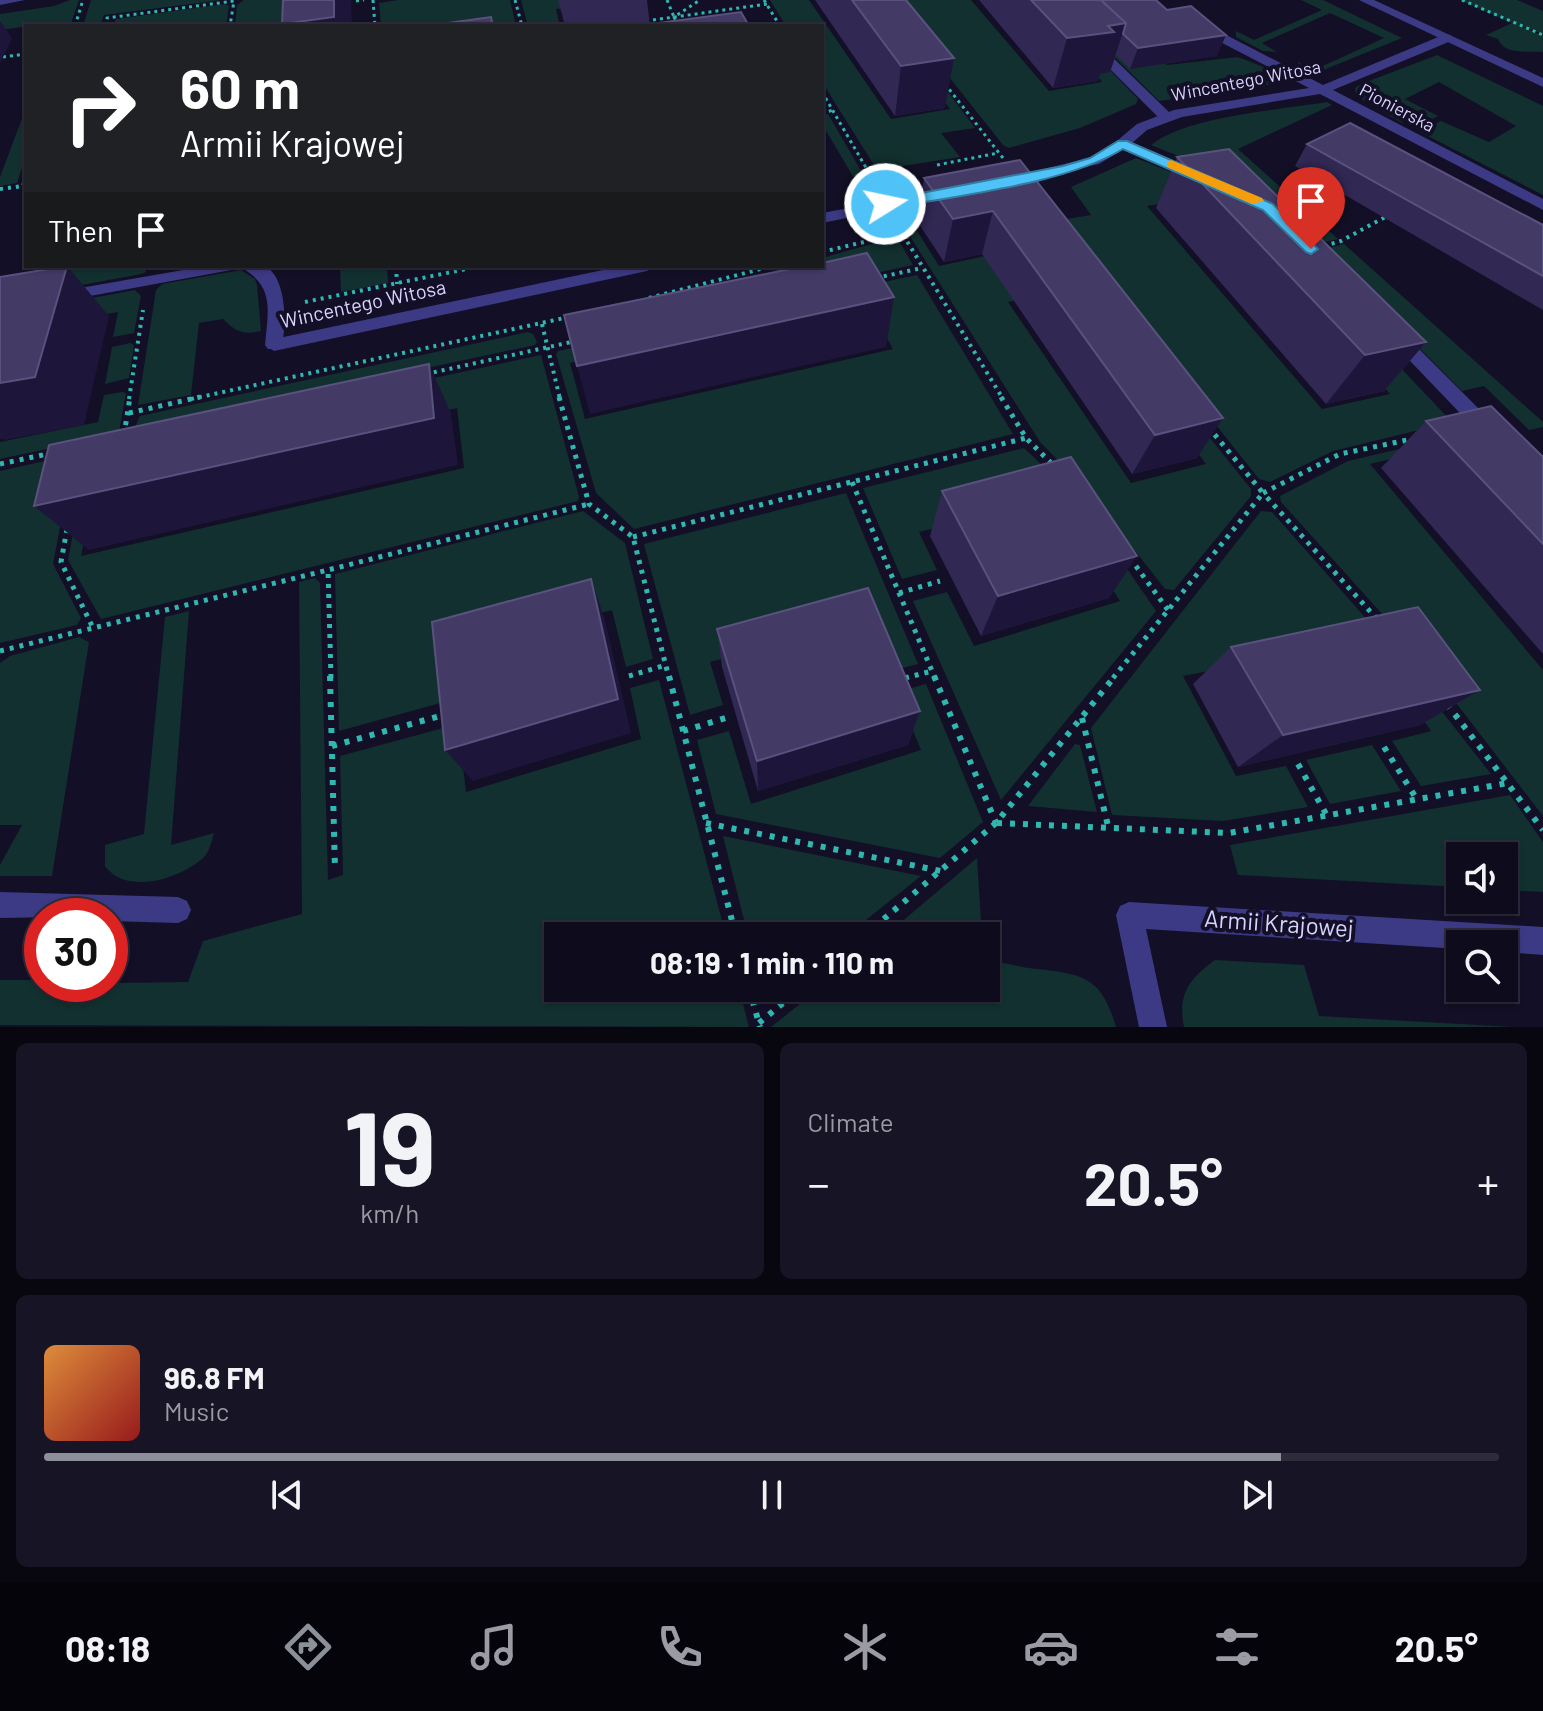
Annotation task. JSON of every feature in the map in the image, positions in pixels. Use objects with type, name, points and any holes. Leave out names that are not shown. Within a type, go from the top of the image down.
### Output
[{"type":"street","points":[[0,2],[19,0]]},
{"type":"street","points":[[1365,0],[1543,83]]},
{"type":"street","name":"Pionierska","points":[[1187,20],[1543,205]]},
{"type":"street","points":[[1086,38],[1166,117]]},
{"type":"street","name":"Wincentego Witosa","points":[[995,184],[1094,161],[1123,144],[1142,127],[1166,117],[1322,90],[1447,38]]},
{"type":"street","points":[[1123,144],[1207,179]]},
{"type":"street","points":[[824,218],[955,192]]},
{"type":"street","points":[[44,300],[225,268]]},
{"type":"street","name":"Wincentego Witosa","points":[[253,268],[268,276],[275,291],[274,345],[638,268]]},
{"type":"street","points":[[1378,318],[1501,443]]},
{"type":"street","points":[[0,905],[178,910]]},
{"type":"street","name":"Armii Krajowej","points":[[1153,1027],[1129,915],[1543,941]]},
{"type":"path","points":[[76,24],[83,0]]},
{"type":"path","points":[[106,24],[107,18],[240,0]]},
{"type":"path","points":[[356,1],[364,0]]},
{"type":"path","points":[[375,24],[373,0],[381,0]]},
{"type":"path","points":[[515,0],[521,24]]},
{"type":"path","points":[[667,0],[677,24]]},
{"type":"path","points":[[674,17],[700,0]]},
{"type":"path","points":[[1462,0],[1543,35]]},
{"type":"path","points":[[230,24],[234,1]]},
{"type":"path","points":[[653,20],[766,2],[779,24]]},
{"type":"path","points":[[3,57],[24,54]]},
{"type":"path","points":[[942,79],[1018,180]]},
{"type":"path","points":[[936,91],[949,89]]},
{"type":"path","points":[[824,95],[922,268],[1026,438],[1057,468]]},
{"type":"path","points":[[824,112],[834,110]]},
{"type":"path","points":[[930,166],[1012,150]]},
{"type":"path","points":[[872,178],[883,176]]},
{"type":"path","points":[[0,189],[24,186]]},
{"type":"path","points":[[1311,249],[1341,241],[1389,215]]},
{"type":"path","points":[[824,252],[875,239]]},
{"type":"path","points":[[396,268],[397,284]]},
{"type":"path","points":[[275,308],[472,268]]},
{"type":"path","points":[[647,299],[764,268]]},
{"type":"path","points":[[864,280],[922,268]]},
{"type":"path","points":[[137,435],[123,438],[148,282]]},
{"type":"path","points":[[129,413],[572,317]]},
{"type":"path","points":[[542,324],[545,347],[589,504],[633,537],[732,922]]},
{"type":"path","points":[[420,375],[587,339]]},
{"type":"path","points":[[1201,418],[1263,493],[1378,620]]},
{"type":"path","points":[[633,537],[1026,438]]},
{"type":"path","points":[[881,922],[996,823],[1263,493],[1340,454],[1418,438]]},
{"type":"path","points":[[0,464],[61,451]]},
{"type":"path","points":[[852,482],[996,823]]},
{"type":"path","points":[[0,651],[589,504]]},
{"type":"path","points":[[70,516],[61,562],[93,628]]},
{"type":"path","points":[[1126,552],[1168,610]]},
{"type":"path","points":[[328,570],[335,870]]},
{"type":"path","points":[[899,593],[940,581]]},
{"type":"path","points":[[629,676],[666,665]]},
{"type":"path","points":[[895,681],[932,671]]},
{"type":"path","points":[[1445,702],[1543,830]]},
{"type":"path","points":[[332,746],[451,713]]},
{"type":"path","points":[[683,731],[729,717]]},
{"type":"path","points":[[1082,717],[1108,826]]},
{"type":"path","points":[[1384,747],[1416,798]]},
{"type":"path","points":[[1298,764],[1326,814]]},
{"type":"path","points":[[996,823],[1229,833],[1508,783]]},
{"type":"path","points":[[706,823],[942,871]]},
{"type":"path","points":[[753,1002],[759,1025],[785,1002]]},
{"type":"green space","points":[[79,0],[71,24],[24,24],[24,27],[0,30],[0,14]]},
{"type":"green space","points":[[91,0],[222,0],[104,15],[101,24],[84,24]]},
{"type":"green space","points":[[244,0],[301,0],[300,24],[235,24],[237,5]]},
{"type":"green space","points":[[398,0],[510,0],[516,24],[381,24],[379,3]]},
{"type":"green space","points":[[521,0],[629,0],[556,9],[560,24],[527,24]]},
{"type":"green space","points":[[770,0],[809,0],[891,119],[950,109],[939,94],[948,92],[975,128],[941,133],[960,157],[877,170],[824,85],[824,24],[785,24]]},
{"type":"green space","points":[[888,0],[971,0],[1049,91],[1102,82],[1091,68],[1106,66],[1138,99],[1136,104],[1080,128],[1009,148],[1003,145]]},
{"type":"green space","points":[[1057,0],[1134,33],[1167,65],[1238,57],[1274,71],[1280,83],[1159,101]]},
{"type":"green space","points":[[1301,0],[1323,0],[1402,38],[1316,73],[1299,69],[1298,62],[1314,70],[1384,38],[1330,13],[1262,43],[1277,52],[1263,51],[1236,37],[1236,31],[1254,40],[1322,10]]},
{"type":"green space","points":[[1460,0],[1517,0],[1543,11],[1543,34],[1519,25],[1543,36],[1543,52],[1505,48],[1498,39],[1486,35],[1512,23]]},
{"type":"green space","points":[[225,4],[229,6],[226,24],[114,24],[116,19]]},
{"type":"green space","points":[[1437,55],[1543,106],[1543,195],[1420,132],[1441,121],[1489,142],[1516,126],[1439,82],[1405,99],[1438,116],[1419,126],[1407,120],[1402,123],[1356,96],[1355,88],[1361,84]]},
{"type":"green space","points":[[1327,102],[1332,105],[1238,149],[1338,239],[1315,244],[1226,175],[1151,145],[1167,135],[1210,121]]},
{"type":"green space","points":[[24,113],[24,162],[17,183],[0,186],[0,177]]},
{"type":"green space","points":[[828,114],[871,188],[861,190],[824,129],[824,115]]},
{"type":"green space","points":[[1136,158],[1184,177],[1207,196],[1147,206],[1322,409],[1390,394],[1369,369],[1396,363],[1452,422],[1333,451],[1270,482],[1259,479],[1032,193],[1061,220],[1091,215],[1071,187]]},
{"type":"green space","points":[[926,213],[929,217],[911,221],[939,266],[1045,243],[1074,288],[1008,302],[1131,483],[1206,464],[1183,433],[1202,428],[1251,489],[1251,496],[1174,590],[1165,589],[1089,492],[1040,442],[899,219]]},
{"type":"green space","points":[[893,238],[899,241],[913,265],[728,305],[715,288],[785,268],[824,268],[824,257]]},
{"type":"green space","points":[[1344,244],[1543,422],[1543,427],[1529,430],[1484,386],[1462,391],[1322,250]]},
{"type":"green space","points":[[39,268],[146,268],[146,272],[141,274],[33,294]]},
{"type":"green space","points":[[340,268],[387,268],[388,283],[341,292]]},
{"type":"green space","points":[[241,270],[255,279],[257,285],[261,331],[240,331],[223,319],[199,323],[191,395],[138,405],[156,290],[162,284]]},
{"type":"green space","points":[[917,275],[1013,434],[634,529],[596,493],[556,354],[558,351],[606,341],[614,354],[570,363],[585,419],[893,349],[865,300],[831,293]]},
{"type":"green space","points":[[135,290],[141,296],[134,333],[113,337],[118,312],[34,327],[0,440],[0,315]]},
{"type":"green space","points":[[528,332],[533,334],[537,342],[535,345],[141,429],[135,427],[140,416]]},
{"type":"green space","points":[[134,345],[129,378],[105,384],[112,347]]},
{"type":"green space","points":[[541,355],[578,501],[101,619],[68,560],[79,501],[94,490],[81,556],[464,468],[457,408],[415,417],[415,382]]},
{"type":"green space","points":[[126,393],[119,432],[0,459],[0,442],[98,422],[104,395]]},
{"type":"green space","points":[[1463,434],[1446,446],[1370,464],[1543,670],[1543,816],[1420,656],[1281,502],[1280,496],[1348,461]]},
{"type":"green space","points":[[121,444],[65,501],[53,564],[81,618],[77,625],[0,643],[0,471]]},
{"type":"green space","points":[[1024,448],[1077,498],[1056,498],[919,532],[937,570],[902,579],[863,488]]},
{"type":"green space","points":[[846,493],[918,664],[891,671],[866,620],[710,662],[723,705],[690,715],[644,544]]},
{"type":"green space","points":[[583,511],[625,543],[653,659],[626,667],[612,610],[450,653],[455,699],[339,731],[335,574]]},
{"type":"green space","points":[[1261,511],[1272,512],[1393,649],[1491,774],[1421,786],[1392,741],[1431,731],[1368,640],[1183,676],[1236,776],[1286,766],[1308,807],[1223,821],[1112,815],[1091,728]]},
{"type":"green space","points":[[1117,554],[1156,611],[1001,800],[913,601],[947,592],[974,646],[1120,601],[1094,560]]},
{"type":"green space","points":[[315,578],[320,583],[328,880],[343,875],[340,756],[458,724],[466,792],[641,739],[630,688],[659,680],[722,922],[544,922],[544,1002],[743,1002],[749,1027],[0,1025],[0,980],[24,980],[24,1002],[128,1002],[128,983],[188,982],[203,941],[302,914],[299,582]]},
{"type":"green space","points":[[189,611],[171,845],[214,833],[205,856],[183,871],[154,881],[126,880],[114,875],[105,866],[105,845],[144,834],[165,617]]},
{"type":"green space","points":[[79,637],[89,642],[52,876],[0,876],[0,865],[22,825],[0,825],[0,663],[10,656]]},
{"type":"green space","points":[[926,684],[983,822],[940,858],[716,814],[697,740],[729,731],[751,804],[921,750],[897,692]]},
{"type":"green space","points":[[1075,744],[1080,745],[1097,812],[1028,806]]},
{"type":"green space","points":[[1372,745],[1401,791],[1330,804],[1306,760]]},
{"type":"green space","points":[[1510,795],[1543,842],[1543,892],[1518,891],[1518,842],[1446,842],[1446,886],[1238,875],[1230,845]]},
{"type":"green space","points":[[723,836],[921,876],[864,922],[744,922]]},
{"type":"green space","points":[[977,858],[981,922],[901,922]]},
{"type":"green space","points":[[1215,960],[1304,965],[1319,1016],[1513,1027],[1184,1027],[1184,996],[1192,980]]},
{"type":"green space","points":[[1000,962],[1067,973],[1089,982],[1104,998],[1116,1027],[771,1027],[802,1002],[1000,1002]]},
{"type":"building","points":[[283,0],[334,0],[334,17],[282,24]]},
{"type":"building","points":[[852,0],[906,0],[954,58],[901,66]]},
{"type":"building","points":[[1031,0],[1101,0],[1126,23],[1108,26],[1114,32],[1067,38]]},
{"type":"building","points":[[1101,0],[1156,0],[1167,10],[1191,6],[1226,35],[1138,48],[1123,34],[1126,23]]},
{"type":"building","points":[[741,12],[748,24],[658,24]]},
{"type":"building","points":[[491,17],[493,24],[440,24]]},
{"type":"building","points":[[1350,123],[1543,225],[1543,276],[1307,144]]},
{"type":"building","points":[[1229,149],[1426,342],[1365,355],[1177,157]]},
{"type":"building","points":[[1020,160],[1223,418],[1155,435],[993,211],[953,219],[924,178]]},
{"type":"building","points":[[867,253],[894,297],[577,366],[564,315],[795,268],[824,268],[824,263]]},
{"type":"building","points":[[66,268],[35,377],[0,383],[0,277]]},
{"type":"building","points":[[429,364],[434,418],[34,506],[49,445]]},
{"type":"building","points":[[1491,406],[1543,457],[1543,544],[1426,421]]},
{"type":"building","points":[[1071,457],[1137,556],[998,596],[942,491]]},
{"type":"building","points":[[591,579],[618,699],[445,750],[432,622]]},
{"type":"building","points":[[868,588],[920,711],[757,761],[717,629]]},
{"type":"building","points":[[1418,607],[1480,690],[1283,735],[1231,647]]},
{"type":"slow traffic","points":[[1171,164],[1257,201]]},
{"type":"route","points":[[885,204],[1066,170],[1094,161],[1123,144],[1268,207],[1311,249]]}]
